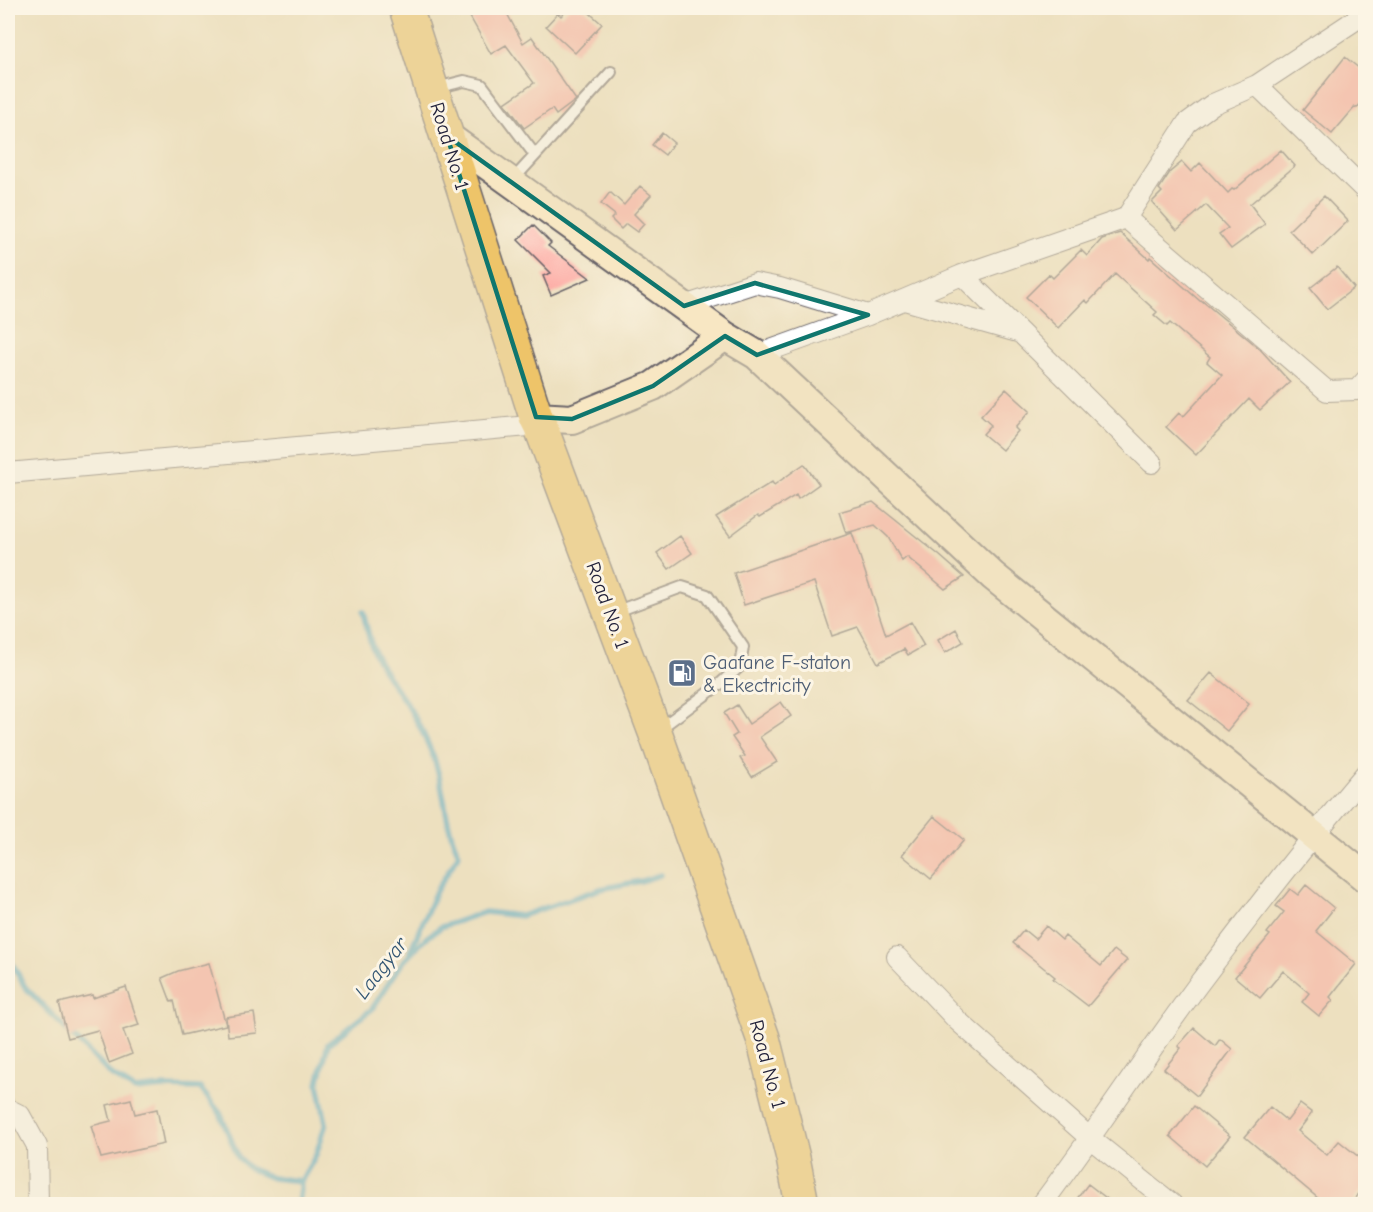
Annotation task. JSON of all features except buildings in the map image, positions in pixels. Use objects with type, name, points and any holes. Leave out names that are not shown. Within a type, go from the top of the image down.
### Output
[{"type":"highway","name":"Road No. 1","points":[[406,8],[538,421],[655,732],[763,1038],[793,1158],[801,1204]]},
{"type":"main road","points":[[447,136],[725,336],[757,355],[993,576],[1365,878]]},
{"type":"main road","points":[[538,421],[572,419],[653,386],[725,336]]},
{"type":"street","points":[[757,355],[868,315],[962,275],[1126,218],[1187,123],[1214,104],[1257,85],[1365,13]]},
{"type":"street","points":[[1257,85],[1365,191]]},
{"type":"street","points":[[1126,218],[1327,392],[1362,390]]},
{"type":"street","points":[[962,275],[1152,463]]},
{"type":"street","points":[[684,306],[755,283],[780,288],[868,315]]},
{"type":"street","points":[[904,300],[1020,333]]},
{"type":"street","points":[[8,473],[538,421]]},
{"type":"street","points":[[1042,1204],[1091,1139],[1196,988],[1313,836],[1365,773]]},
{"type":"street","points":[[897,957],[958,1021],[1091,1139],[1172,1204]]},
{"type":"street","points":[[8,1109],[20,1115],[37,1146],[38,1204]]},
{"type":"lane","points":[[511,182],[611,72]]},
{"type":"lane","points":[[433,89],[464,81],[482,85],[535,155]]},
{"type":"lane","points":[[611,614],[682,587],[707,595],[743,647],[740,666],[720,684],[655,732]]},
{"type":"highlighted area","points":[[447,136],[684,306],[755,283],[868,315],[757,355],[725,336],[653,386],[572,419],[536,417]]},
{"type":"waterway","points":[[363,612],[374,652],[386,675],[414,716],[433,756],[450,830],[459,854],[436,891],[410,952]]},
{"type":"waterway","name":"Laagyar","points":[[298,1204],[301,1181],[316,1155],[326,1123],[318,1084],[328,1044],[372,1009],[402,963],[426,938],[441,927],[485,912],[521,916],[600,889],[660,875]]},
{"type":"waterway","points":[[8,956],[25,987],[111,1075],[135,1090],[163,1087],[200,1088],[220,1113],[238,1157],[250,1169],[272,1178],[301,1181]]},
{"type":"place","name":"Gaafane F-staton & Ekectricity","points":[[682,673]]}]
